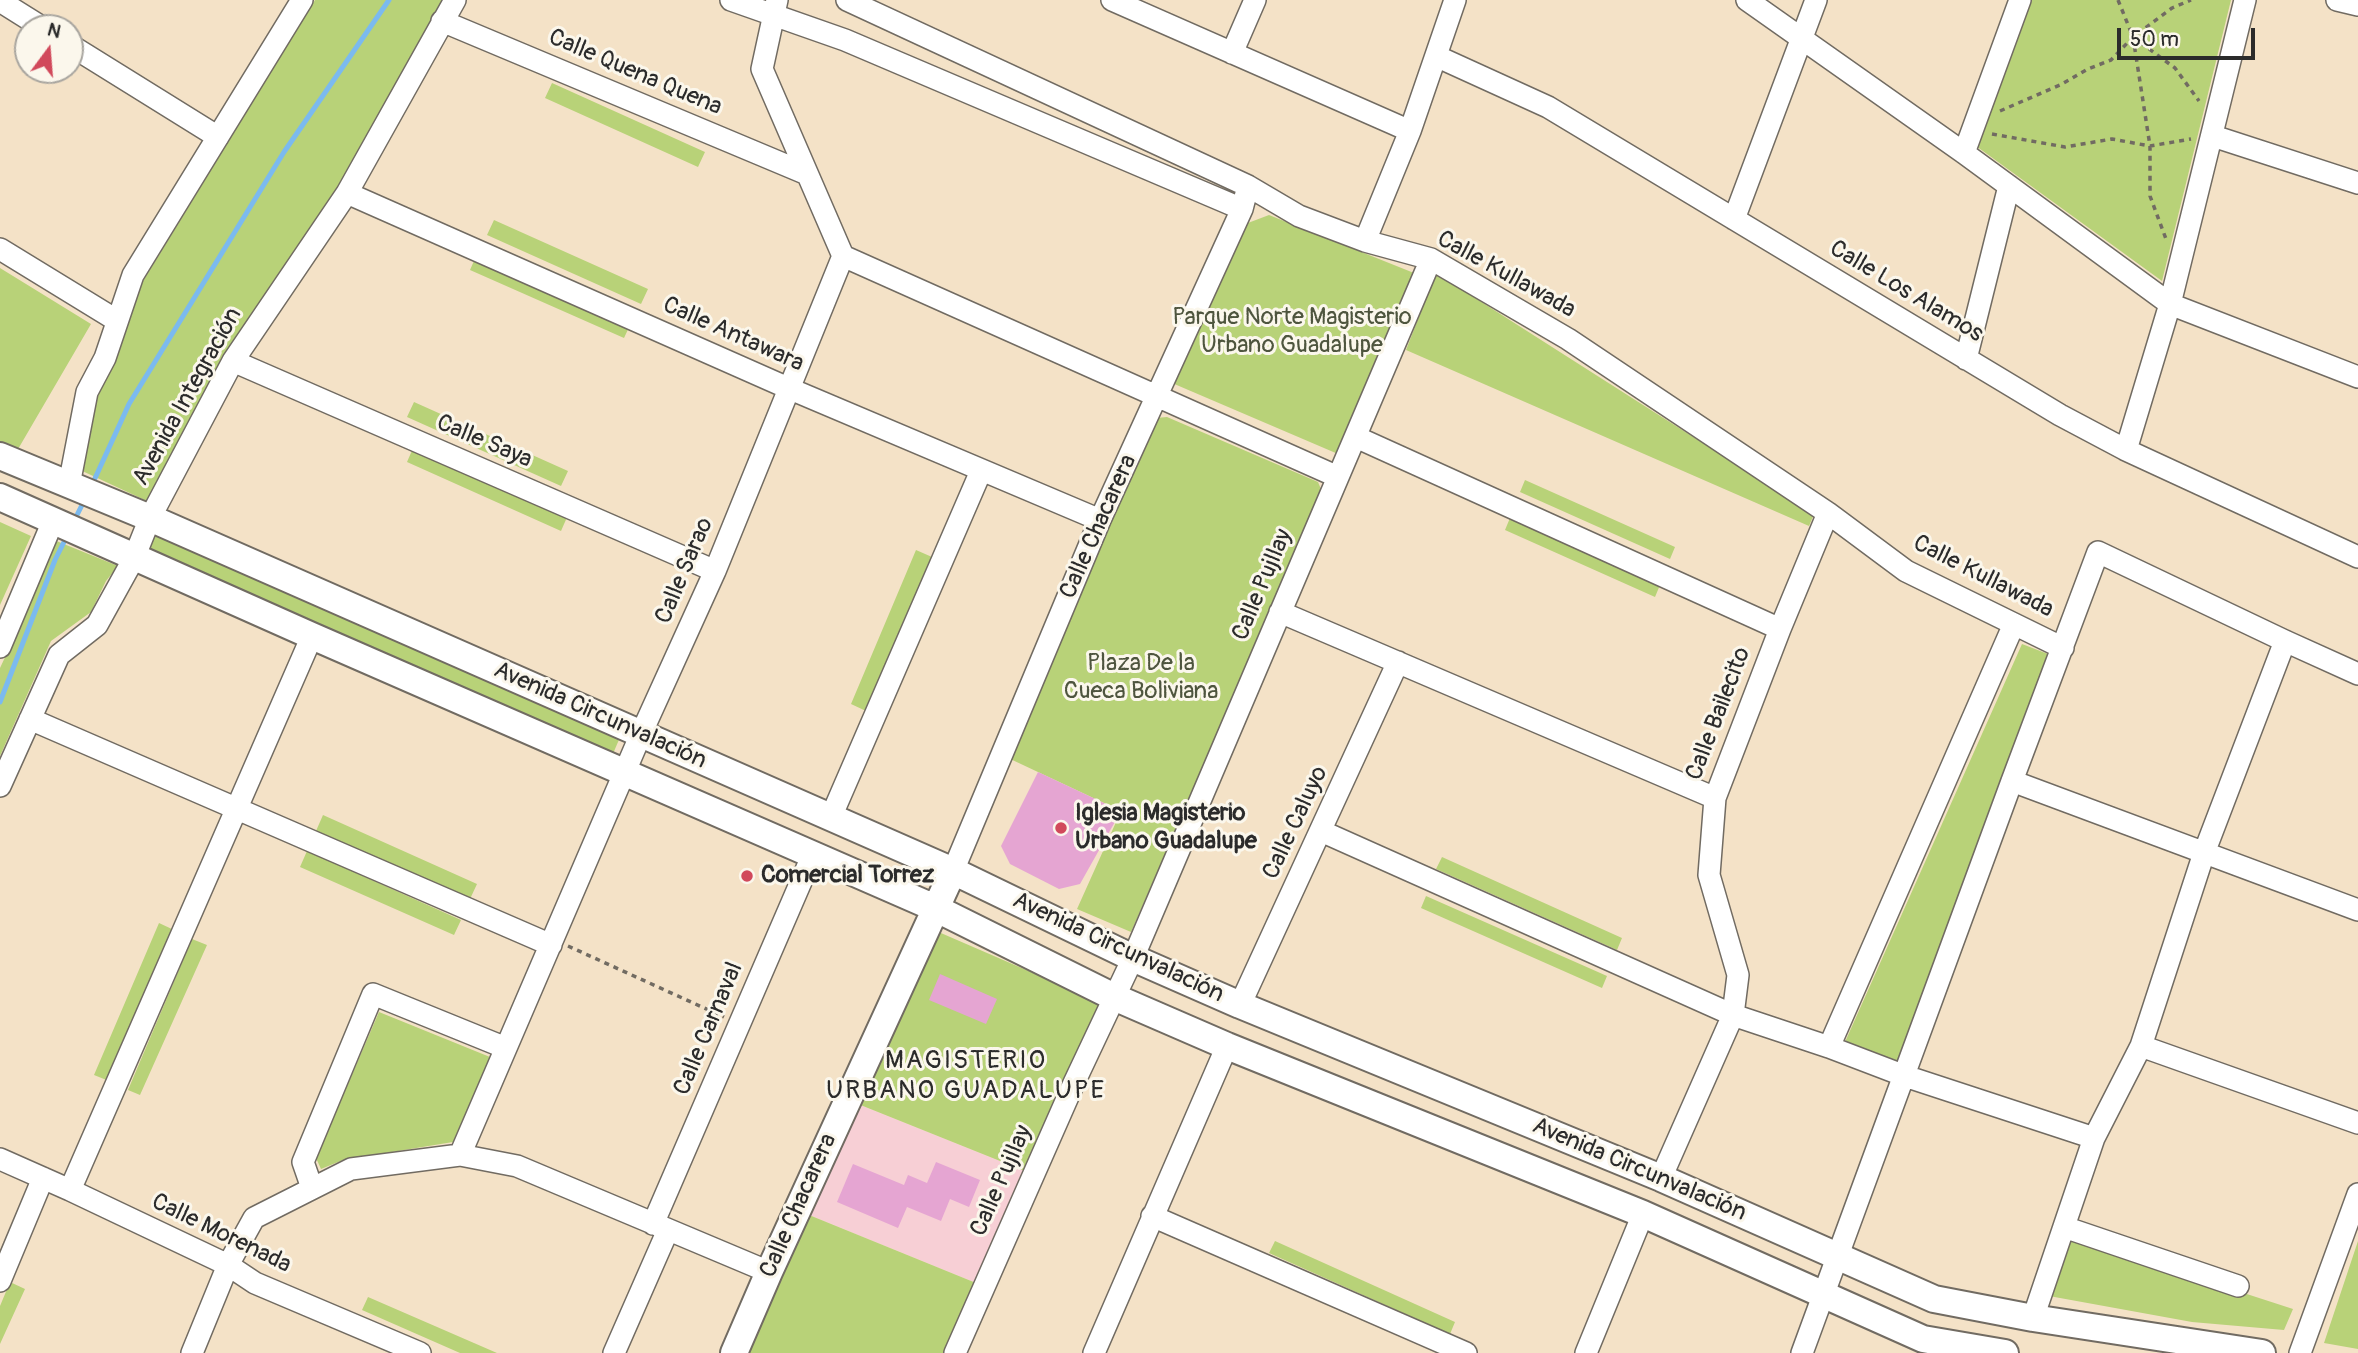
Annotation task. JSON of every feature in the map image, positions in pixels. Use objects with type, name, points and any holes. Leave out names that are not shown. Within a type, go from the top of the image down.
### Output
[{"type":"main road","name":"Avenida Circunvalación","points":[[0,456],[150,519],[953,871],[1133,958],[1240,1005],[1661,1178],[1934,1298],[2034,1318],[2262,1353]]},
{"type":"main road","name":"Avenida Circunvalación","points":[[0,497],[936,908],[1114,997],[1227,1046],[1643,1214],[1923,1339],[2005,1353]]},
{"type":"main road","name":"Calle Chacarera","points":[[734,1353],[953,871]]},
{"type":"street","points":[[82,491],[87,392],[105,358],[133,275],[302,0]]},
{"type":"street","name":"Avenida Integración","points":[[0,786],[59,655],[97,625],[134,558],[150,519],[233,361],[347,193],[455,0]]},
{"type":"street","points":[[732,0],[775,8],[1242,209]]},
{"type":"street","name":"Calle Kullawada","points":[[847,0],[1248,186],[1299,216],[1364,241],[1431,259],[1568,339],[1828,513],[1906,570],[2063,648]]},
{"type":"street","points":[[1112,0],[1410,131]]},
{"type":"street","points":[[1231,53],[1255,0]]},
{"type":"street","points":[[1364,241],[1410,131],[1455,0]]},
{"type":"street","points":[[1746,0],[1964,153],[2170,304],[2358,376]]},
{"type":"street","points":[[1734,219],[1816,0]]},
{"type":"street","points":[[1964,153],[2020,0]]},
{"type":"street","points":[[2126,450],[2179,270],[2245,0]]},
{"type":"street","points":[[2337,0],[2358,5]]},
{"type":"street","points":[[0,1],[21,14]]},
{"type":"street","points":[[775,8],[762,69],[843,256],[1338,477]]},
{"type":"street","name":"Calle Quena Quena","points":[[442,21],[807,174]]},
{"type":"street","points":[[84,54],[218,137]]},
{"type":"street","name":"Calle Los Alamos","points":[[1436,56],[1548,107],[2060,415],[2126,450],[2358,557]]},
{"type":"street","points":[[2214,130],[2358,183]]},
{"type":"street","name":"Calle Chacarera","points":[[953,871],[1100,520],[1242,209],[1248,186]]},
{"type":"street","points":[[1966,359],[2009,186]]},
{"type":"street","name":"Calle Antawara","points":[[347,193],[788,388],[1100,520]]},
{"type":"street","points":[[0,248],[117,320]]},
{"type":"street","name":"Calle Sarao","points":[[460,1155],[715,571],[843,256]]},
{"type":"street","name":"Calle Pujllay","points":[[955,1353],[1133,958],[1431,259]]},
{"type":"street","name":"Calle Saya","points":[[233,361],[715,571]]},
{"type":"street","points":[[1356,437],[1780,629]]},
{"type":"street","points":[[831,817],[981,471]]},
{"type":"street","name":"Calle Bailecito","points":[[1661,1178],[1733,1014],[1738,975],[1709,875],[1715,798],[1828,513]]},
{"type":"street","points":[[0,647],[67,527]]},
{"type":"street","points":[[1802,1353],[2098,552],[2358,674]]},
{"type":"street","points":[[1280,611],[1715,798]]},
{"type":"street","points":[[1829,1046],[2014,624]]},
{"type":"street","points":[[70,1190],[312,636]]},
{"type":"street","points":[[2034,1318],[2094,1138],[2141,1046],[2204,852],[2285,641]]},
{"type":"street","name":"Calle Caluyo","points":[[1240,1005],[1398,662]]},
{"type":"street","points":[[30,719],[552,942]]},
{"type":"street","points":[[2012,781],[2358,910]]},
{"type":"street","points":[[1321,831],[1733,1014],[1829,1046],[1905,1076],[2094,1138]]},
{"type":"street","name":"Calle Carnaval","points":[[614,1353],[739,1024],[813,854]]},
{"type":"street","points":[[312,1188],[303,1162],[373,994],[506,1048]]},
{"type":"street","points":[[1094,1353],[1227,1046]]},
{"type":"street","points":[[2141,1046],[2358,1124]]},
{"type":"street","points":[[192,1353],[228,1265],[254,1218],[351,1168],[460,1155],[517,1166],[769,1272]]},
{"type":"street","name":"Calle Morenada","points":[[0,1159],[228,1265],[255,1283],[420,1353]]},
{"type":"street","points":[[0,1281],[43,1178]]},
{"type":"street","points":[[2300,1353],[2358,1194]]},
{"type":"street","points":[[1586,1353],[1643,1214]]},
{"type":"street","points":[[1152,1216],[1466,1353]]},
{"type":"street","points":[[2064,1227],[2238,1286]]},
{"type":"path","points":[[2118,0],[2133,37],[2150,146],[2150,196],[2179,270]]},
{"type":"path","points":[[1974,127],[2111,60],[2133,37],[2172,8],[2191,0]]},
{"type":"path","points":[[1974,127],[2065,147],[2112,139],[2150,146],[2214,130],[2175,68],[2133,37]]},
{"type":"path","points":[[552,942],[739,1024]]},
{"type":"shaded area","points":[[858,1104],[1025,1171],[976,1283],[809,1215]]},
{"type":"green space","points":[[315,0],[446,0],[335,194],[149,502],[78,469],[100,389],[132,299]]},
{"type":"green space","points":[[2029,0],[2231,0],[2162,281],[1976,146]]},
{"type":"green space","points":[[552,83],[705,152],[698,167],[545,98]]},
{"type":"green space","name":"Parque Norte Magisterio Urbano Guadalupe","points":[[1269,215],[1414,273],[1338,454],[1172,383],[1240,226]]},
{"type":"green space","points":[[494,220],[648,289],[641,304],[487,235]]},
{"type":"green space","points":[[477,254],[631,323],[624,338],[470,270]]},
{"type":"green space","points":[[0,268],[91,324],[14,456],[0,450]]},
{"type":"green space","points":[[1436,273],[1814,514],[1809,526],[1406,350]]},
{"type":"green space","points":[[414,402],[568,471],[561,486],[407,417]]},
{"type":"green space","name":"Plaza De la Cueca Boliviana","points":[[1167,417],[1318,482],[1323,494],[1131,932],[1077,909],[1121,811],[1006,757],[1156,418]]},
{"type":"green space","points":[[414,446],[568,515],[561,531],[407,462]]},
{"type":"green space","points":[[1525,480],[1675,547],[1670,559],[1520,492]]},
{"type":"green space","points":[[1510,518],[1660,585],[1655,597],[1505,530]]},
{"type":"green space","points":[[0,522],[31,536],[0,605]]},
{"type":"green space","points":[[161,535],[621,735],[612,756],[154,553],[149,546],[153,537]]},
{"type":"green space","points":[[54,540],[118,566],[106,581],[91,612],[51,641],[0,756],[0,668],[37,589]]},
{"type":"green space","points":[[916,550],[932,557],[866,711],[851,704]]},
{"type":"green space","points":[[2022,644],[2048,654],[1901,1062],[1845,1042]]},
{"type":"green space","points":[[323,815],[477,884],[470,899],[316,831]]},
{"type":"green space","points":[[307,851],[461,920],[454,935],[300,867]]},
{"type":"green space","points":[[1442,857],[1622,938],[1617,950],[1436,869]]},
{"type":"green space","points":[[1426,896],[1607,976],[1602,988],[1421,908]]},
{"type":"green space","points":[[159,923],[174,930],[109,1081],[94,1075]]},
{"type":"green space","points":[[934,930],[1100,1002],[1025,1171],[858,1104]]},
{"type":"green space","points":[[192,939],[207,945],[140,1095],[128,1090]]},
{"type":"green space","points":[[379,1012],[490,1057],[453,1142],[343,1160],[321,1169],[316,1158]]},
{"type":"green space","points":[[809,1215],[976,1283],[945,1353],[749,1353]]},
{"type":"green space","points":[[2071,1237],[2293,1309],[2284,1330],[2192,1322],[2049,1296]]},
{"type":"green space","points":[[1275,1241],[1455,1322],[1450,1334],[1269,1253]]},
{"type":"green space","points":[[2358,1241],[2358,1349],[2324,1343]]},
{"type":"green space","points":[[10,1282],[25,1289],[0,1344],[0,1306]]},
{"type":"green space","points":[[368,1297],[497,1353],[460,1353],[362,1310]]},
{"type":"building","name":"Iglesia Magisterio Urbano Guadalupe","points":[[1038,772],[1121,811],[1080,884],[1059,889],[1010,864],[1001,846]]},
{"type":"building","points":[[940,974],[997,999],[986,1024],[929,1000]]},
{"type":"building","points":[[936,1162],[980,1180],[969,1207],[950,1199],[941,1221],[907,1207],[898,1228],[837,1202],[853,1164],[904,1185],[908,1175],[927,1183]]},
{"type":"waterway","points":[[91,487],[129,404],[284,152],[389,0]]},
{"type":"waterway","points":[[74,521],[85,499]]},
{"type":"waterway","points":[[0,702],[55,560],[67,536]]},
{"type":"place","name":"Iglesia Magisterio Urbano Guadalupe","points":[[1061,828]]},
{"type":"place","name":"Comercial Torrez","points":[[747,876]]},
{"type":"district","name":"MAGISTERIO URBANO GUADALUPE","points":[[966,1076]]}]
